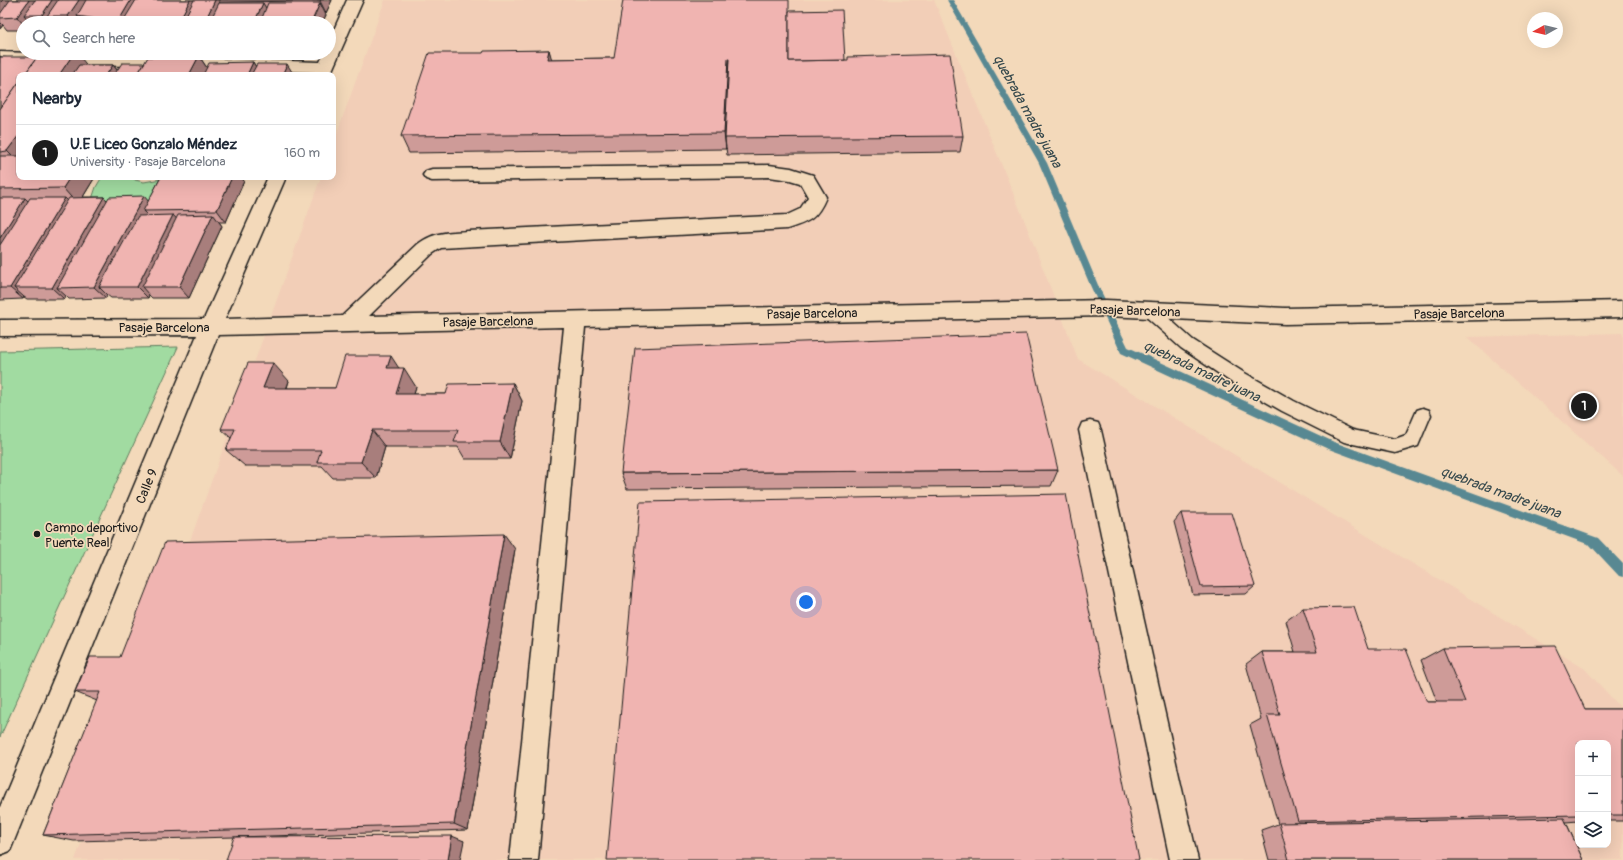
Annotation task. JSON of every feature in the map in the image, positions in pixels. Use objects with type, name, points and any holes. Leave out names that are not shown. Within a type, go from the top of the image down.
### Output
[{"type":"street","points":[[336,44],[355,0]]},
{"type":"street","points":[[0,57],[16,57]]},
{"type":"street","points":[[103,60],[324,71],[329,60]]},
{"type":"street","points":[[347,324],[412,264],[425,249],[436,241],[468,238],[787,222],[802,218],[812,209],[817,197],[808,179],[791,174],[769,171],[432,175]]},
{"type":"street","name":"Calle 9","points":[[2,833],[211,327],[276,180]]},
{"type":"street","name":"Pasaje Barcelona","points":[[0,328],[211,327],[575,320],[798,313],[1106,308],[1285,316],[1623,309]]},
{"type":"street","points":[[524,860],[575,320]]},
{"type":"street","points":[[1090,430],[1184,860]]},
{"type":"lane","points":[[1149,310],[1187,344],[1237,377],[1350,437],[1395,446],[1412,441],[1423,415]]},
{"type":"shaded area","points":[[385,0],[934,0],[1023,217],[1078,359],[1585,669],[1623,710],[1623,860],[75,860],[320,180],[336,180],[336,136]]},
{"type":"shaded area","points":[[1623,333],[1623,476],[1467,337]]},
{"type":"green space","points":[[100,180],[135,180],[144,182],[161,180],[153,200],[140,204],[92,199]]},
{"type":"green space","name":"Campo deportivo Puente Real","points":[[178,347],[0,737],[0,351]]},
{"type":"building","points":[[10,0],[29,0],[16,17],[0,18],[0,14]]},
{"type":"building","points":[[35,0],[52,0],[42,15],[24,15]]},
{"type":"building","points":[[58,0],[79,0],[68,16],[47,16]]},
{"type":"building","points":[[86,0],[131,0],[122,16],[77,16]]},
{"type":"building","points":[[136,0],[190,0],[182,16],[126,16]]},
{"type":"building","points":[[194,0],[215,0],[207,16],[186,16]]},
{"type":"building","points":[[219,0],[321,0],[219,2]]},
{"type":"building","points":[[623,0],[789,0],[789,61],[848,60],[848,57],[950,54],[963,136],[725,138],[728,59],[724,133],[401,136],[429,53],[483,53],[484,51],[549,50],[547,59],[614,58]]},
{"type":"building","points":[[219,3],[263,3],[257,16],[212,16]]},
{"type":"building","points":[[268,3],[320,3],[314,16],[263,16]]},
{"type":"building","points":[[842,10],[845,60],[789,61],[789,11]]},
{"type":"building","points":[[0,57],[16,57],[16,60],[35,60],[26,72],[16,72],[16,86],[0,109]]},
{"type":"building","points":[[35,60],[69,60],[61,72],[26,72]]},
{"type":"building","points":[[146,60],[197,60],[191,72],[139,72]]},
{"type":"building","points":[[253,62],[248,72],[204,72],[209,63]]},
{"type":"building","points":[[122,63],[144,63],[139,72],[116,72]]},
{"type":"building","points":[[257,64],[287,64],[283,72],[253,72]]},
{"type":"building","points":[[79,65],[113,65],[108,72],[74,72]]},
{"type":"building","points":[[16,86],[16,139],[7,151],[0,152],[0,109]]},
{"type":"building","points":[[0,156],[16,156],[16,180],[68,180],[63,188],[0,189]]},
{"type":"building","points":[[159,180],[231,180],[217,210],[143,211]]},
{"type":"building","points":[[144,196],[94,287],[57,288],[109,197]]},
{"type":"building","points":[[104,197],[52,288],[14,288],[69,198]]},
{"type":"building","points":[[0,198],[25,198],[0,238]]},
{"type":"building","points":[[30,198],[65,198],[10,288],[0,288],[0,245]]},
{"type":"building","points":[[213,214],[179,287],[142,287],[178,215]]},
{"type":"building","points":[[173,215],[137,287],[99,287],[138,216]]},
{"type":"building","points":[[1026,334],[1058,470],[621,473],[635,348]]},
{"type":"building","points":[[345,356],[391,356],[387,368],[404,368],[396,394],[446,394],[449,384],[513,383],[500,442],[454,442],[458,430],[372,430],[361,462],[317,462],[321,450],[226,450],[235,429],[221,429],[248,363],[273,363],[263,388],[335,388]]},
{"type":"building","points":[[1066,494],[1139,860],[607,860],[640,502]]},
{"type":"building","points":[[1181,513],[1232,513],[1255,586],[1201,587]]},
{"type":"building","points":[[504,534],[454,824],[43,835],[100,692],[75,692],[90,657],[120,657],[165,542]]},
{"type":"building","points":[[1354,607],[1368,649],[1406,649],[1427,702],[1465,702],[1443,648],[1555,646],[1585,709],[1623,709],[1623,815],[1611,815],[1611,740],[1575,740],[1575,815],[1298,821],[1267,715],[1280,715],[1262,652],[1317,652],[1303,608]]},
{"type":"building","points":[[1564,818],[1575,842],[1575,848],[1578,848],[1583,860],[1289,860],[1279,823]]},
{"type":"building","points":[[452,836],[448,860],[226,860],[234,837]]},
{"type":"waterway","name":"quebrada madre juana","points":[[950,0],[1043,163],[1094,285],[1124,350],[1330,445],[1594,541],[1623,572]]},
{"type":"place","name":"U.E Liceo Gonzalo Méndez","points":[[1584,406]]},
{"type":"place","name":"Campo deportivo Puente Real","points":[[37,534]]}]
